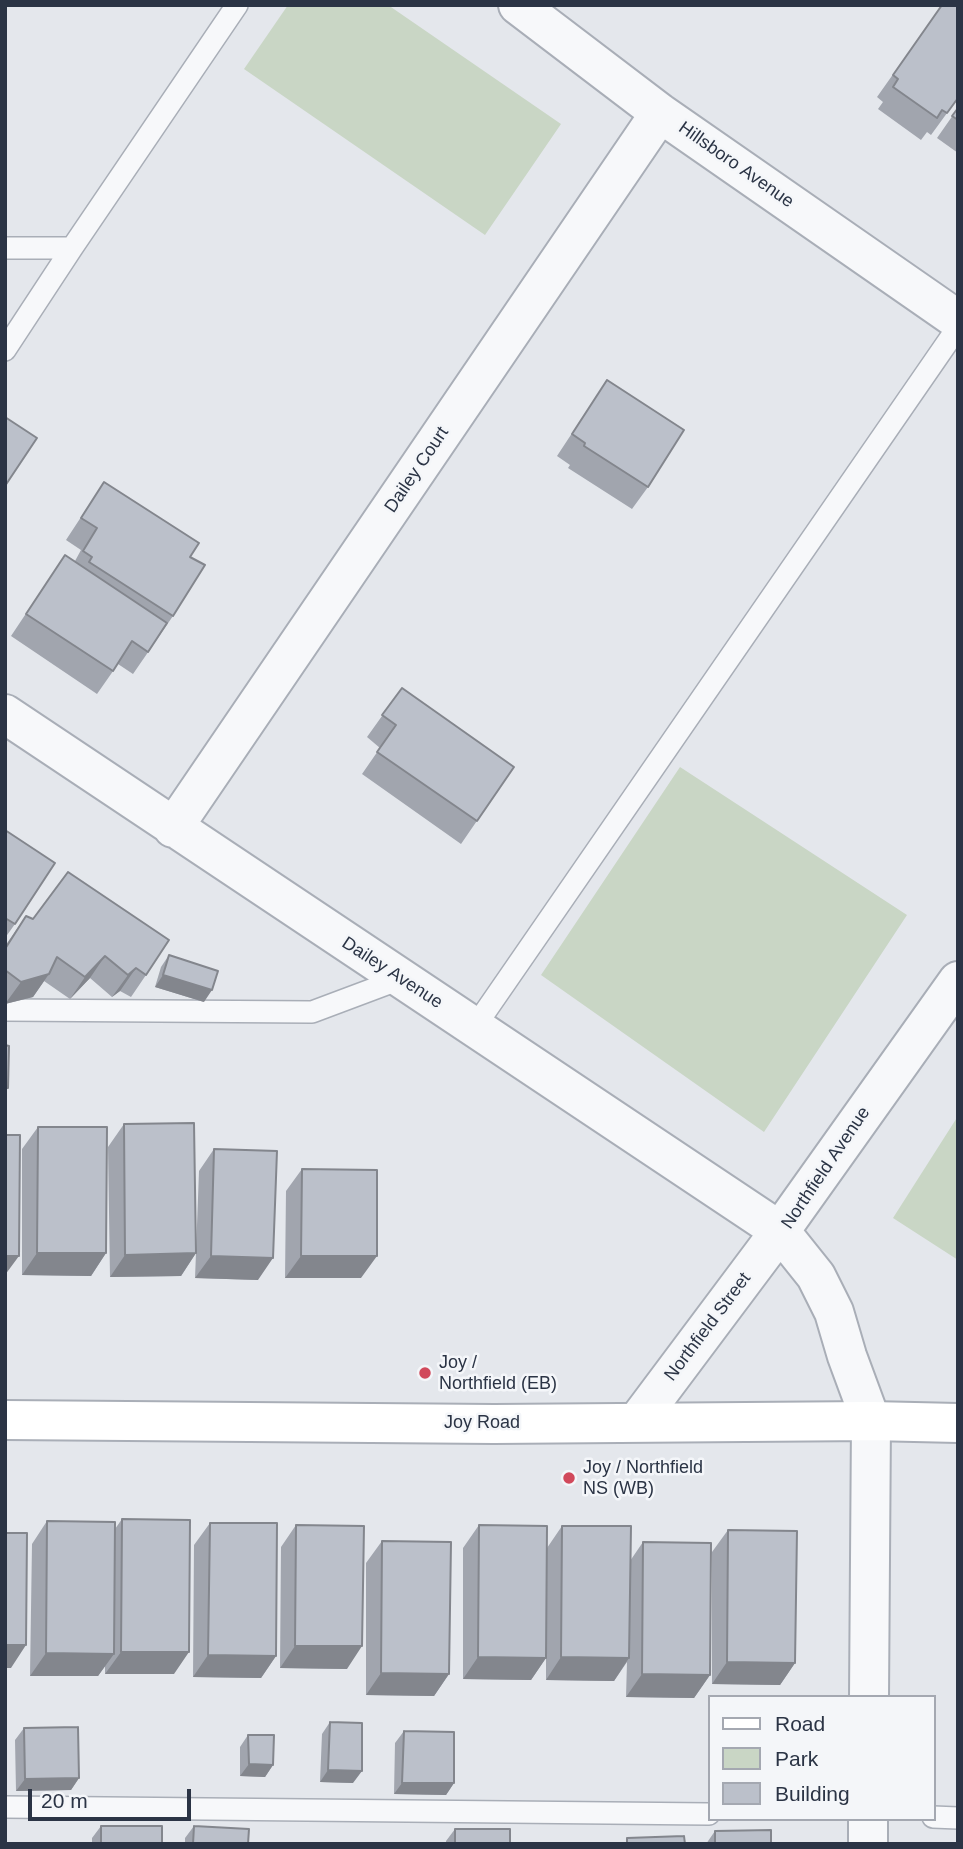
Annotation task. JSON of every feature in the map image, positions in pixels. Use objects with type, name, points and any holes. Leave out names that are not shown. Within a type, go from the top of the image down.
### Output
[{"type":"street","name":"Hillsboro Avenue","points":[[518,5],[660,113],[958,320]]},
{"type":"street","name":"Dailey Court","points":[[173,828],[660,113]]},
{"type":"street","name":"Dailey Avenue","points":[[5,714],[780,1231]]},
{"type":"street","name":"Northfield Avenue","points":[[869,1695],[871,1421],[834,1312],[816,1276],[780,1231],[958,981]]},
{"type":"street","name":"Northfield Street","points":[[637,1422],[780,1231]]},
{"type":"street","name":"Joy Road","points":[[5,1420],[480,1424],[871,1421],[958,1423]]},
{"type":"street","points":[[868,1821],[868,1844]]},
{"type":"lane","points":[[5,351],[237,5]]},
{"type":"lane","points":[[5,248],[72,248]]},
{"type":"lane","points":[[474,1028],[958,327]]},
{"type":"lane","points":[[5,1010],[312,1013],[400,979]]},
{"type":"lane","points":[[5,1807],[708,1814]]},
{"type":"lane","points":[[935,1817],[958,1818]]},
{"type":"green space","points":[[288,5],[388,5],[561,124],[485,235],[244,69]]},
{"type":"green space","points":[[680,767],[907,915],[764,1132],[541,975]]},
{"type":"green space","points":[[958,1116],[958,1260],[893,1218]]},
{"type":"building","points":[[942,5],[958,5],[958,98],[947,113],[942,110],[937,118],[893,87],[898,79],[893,75]]},
{"type":"building","points":[[958,108],[958,120],[952,116]]},
{"type":"building","points":[[607,380],[684,430],[648,487],[584,446],[585,443],[572,434]]},
{"type":"building","points":[[5,417],[37,438],[5,486]]},
{"type":"building","points":[[104,482],[199,543],[190,557],[205,565],[173,616],[89,562],[92,557],[83,551],[97,528],[81,518]]},
{"type":"building","points":[[65,555],[167,623],[148,652],[132,641],[113,671],[26,614]]},
{"type":"building","points":[[402,688],[514,767],[477,821],[377,752],[396,725],[382,715]]},
{"type":"building","points":[[5,830],[55,863],[15,924],[5,918]]},
{"type":"building","points":[[68,872],[169,940],[146,975],[136,968],[128,975],[105,956],[85,977],[57,957],[49,974],[21,982],[5,970],[5,949],[26,916],[33,919]]},
{"type":"building","points":[[169,955],[218,971],[212,990],[163,975]]},
{"type":"building","points":[[5,1045],[9,1046],[8,1088],[5,1088]]},
{"type":"building","points":[[194,1123],[196,1253],[125,1255],[124,1124]]},
{"type":"building","points":[[38,1127],[107,1127],[106,1253],[37,1253]]},
{"type":"building","points":[[5,1135],[20,1135],[19,1256],[5,1256]]},
{"type":"building","points":[[214,1149],[277,1151],[273,1258],[211,1256]]},
{"type":"building","points":[[302,1169],[377,1170],[377,1256],[301,1256]]},
{"type":"building","points":[[122,1519],[190,1520],[189,1652],[121,1652]]},
{"type":"building","points":[[47,1521],[115,1522],[114,1654],[46,1653]]},
{"type":"building","points":[[210,1523],[277,1523],[276,1656],[208,1655]]},
{"type":"building","points":[[296,1525],[364,1526],[362,1646],[295,1646]]},
{"type":"building","points":[[479,1525],[547,1526],[546,1658],[478,1657]]},
{"type":"building","points":[[562,1526],[631,1526],[629,1658],[561,1657]]},
{"type":"building","points":[[728,1530],[797,1531],[795,1663],[727,1662]]},
{"type":"building","points":[[5,1533],[27,1533],[26,1645],[5,1645]]},
{"type":"building","points":[[382,1541],[451,1542],[449,1674],[381,1673]]},
{"type":"building","points":[[643,1542],[711,1543],[710,1675],[642,1674]]},
{"type":"building","points":[[330,1722],[362,1723],[362,1771],[328,1770]]},
{"type":"building","points":[[78,1727],[79,1778],[25,1779],[24,1728]]},
{"type":"building","points":[[404,1731],[454,1732],[454,1783],[402,1783]]},
{"type":"building","points":[[248,1735],[274,1735],[273,1765],[249,1764]]},
{"type":"building","points":[[101,1826],[162,1826],[162,1844],[101,1844]]},
{"type":"building","points":[[194,1826],[249,1829],[248,1844],[193,1844]]},
{"type":"building","points":[[455,1829],[510,1829],[510,1844],[455,1844]]},
{"type":"building","points":[[771,1830],[771,1844],[715,1844],[715,1831]]},
{"type":"building","points":[[684,1836],[685,1844],[627,1844],[627,1838]]},
{"type":"place","name":"Joy / Northfield (EB)","points":[[425,1373]]},
{"type":"place","name":"Joy / Northfield NS (WB)","points":[[569,1478]]}]
